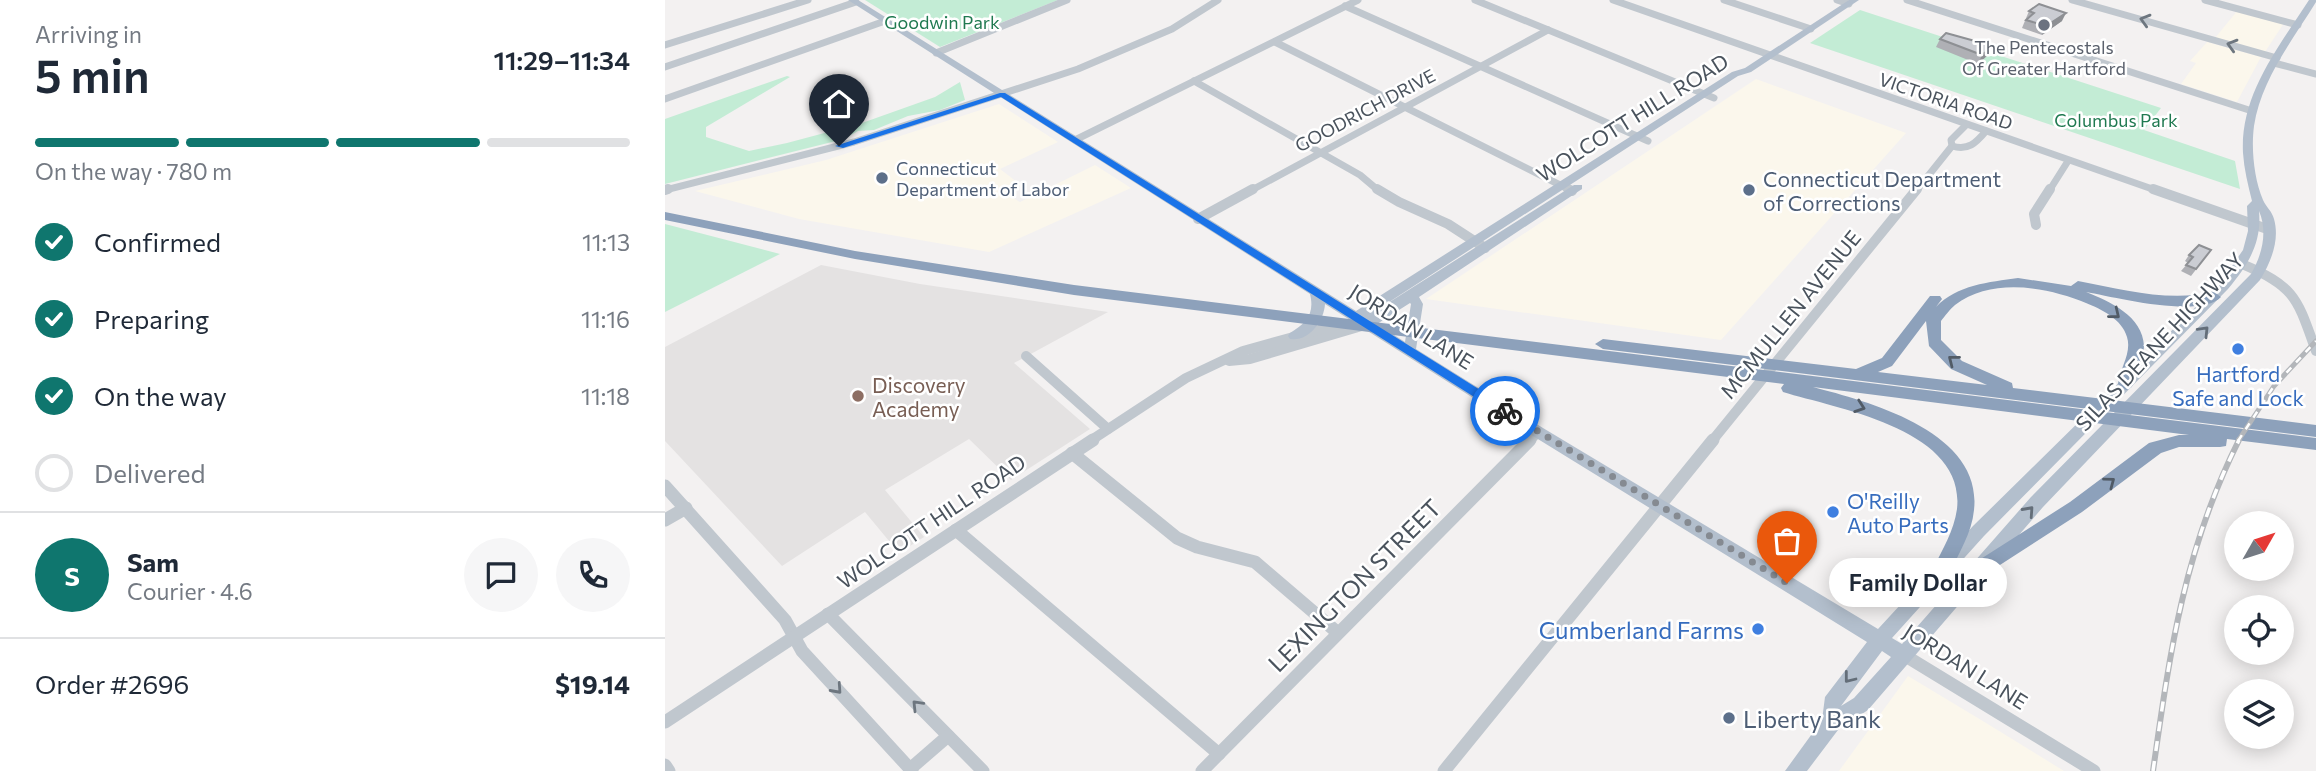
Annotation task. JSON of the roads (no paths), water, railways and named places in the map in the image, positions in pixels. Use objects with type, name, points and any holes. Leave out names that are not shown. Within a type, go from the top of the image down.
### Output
[{"type":"highway","points":[[665,205],[821,238],[939,259],[1296,312]]},
{"type":"highway","points":[[665,216],[829,250],[968,274],[1432,328],[1767,374],[2147,416],[2316,451]]},
{"type":"highway","points":[[1432,328],[1677,365],[1714,375],[1843,373],[1868,371],[1885,364],[1935,299],[1956,287],[1980,280],[2035,279],[2172,302],[2194,301],[2217,294]]},
{"type":"highway","points":[[2076,407],[1989,381],[1965,369],[1947,356],[1931,332],[1931,321],[1937,310],[1962,293],[1996,284],[2048,286],[2087,297],[2119,316],[2134,335],[2136,349],[2126,384]]},
{"type":"highway","points":[[1843,373],[2038,397]]},
{"type":"highway","points":[[1767,374],[1885,415],[1921,435],[1946,456],[1961,479],[1966,498],[1962,525],[1942,569]]},
{"type":"highway","points":[[1972,575],[2076,508],[2155,448],[2221,431],[2316,431]]},
{"type":"highway","points":[[2221,431],[2316,444]]},
{"type":"main road","points":[[2270,230],[2265,208],[2258,202],[2248,158],[2252,111],[2259,89],[2312,0]]},
{"type":"main road","name":"JORDAN LANE","points":[[854,1],[1538,432],[1904,654]]},
{"type":"main road","name":"WOLCOTT HILL ROAD","points":[[1362,321],[1709,96],[1745,77],[1748,70],[1852,2]]},
{"type":"main road","name":"SILAS DEANE HIGHWAY","points":[[1831,723],[1832,702],[1880,640],[1942,569],[2217,294],[2242,264],[2250,250],[2255,226],[2253,206],[2258,202]]},
{"type":"main road","name":"SILAS DEANE HIGHWAY","points":[[1795,771],[1831,723],[1861,704],[2037,502],[2260,271],[2269,245],[2270,230]]},
{"type":"main road","name":"WOLCOTT HILL ROAD","points":[[1362,321],[1412,297],[1480,245]]},
{"type":"main road","points":[[1295,336],[1310,326],[1317,317],[1319,305],[1315,291]]},
{"type":"main road","points":[[2217,294],[2236,298]]},
{"type":"main road","points":[[1412,297],[1417,304],[1411,343],[1417,355]]},
{"type":"street","points":[[665,45],[808,0]]},
{"type":"street","points":[[936,53],[1067,0]]},
{"type":"street","points":[[665,190],[835,148],[1002,94],[1136,46],[1173,29],[1218,0]]},
{"type":"street","points":[[1075,140],[1358,0]]},
{"type":"street","points":[[1475,0],[1709,96]]},
{"type":"street","name":"VICTORIA ROAD","points":[[1613,0],[2270,230]]},
{"type":"street","points":[[1724,0],[1811,29]]},
{"type":"street","points":[[1837,0],[1852,2]]},
{"type":"street","points":[[1907,0],[2252,111]]},
{"type":"street","points":[[2072,0],[2254,51],[2316,74]]},
{"type":"street","points":[[2205,0],[2298,25]]},
{"type":"street","points":[[665,67],[854,1]]},
{"type":"street","points":[[1345,6],[1643,139]]},
{"type":"street","points":[[665,99],[885,21]]},
{"type":"street","name":"GOODRICH DRIVE","points":[[1198,219],[1548,30]]},
{"type":"street","points":[[1275,41],[1567,189]]},
{"type":"street","points":[[1194,81],[1318,154],[1360,175],[1374,190],[1394,203],[1440,220],[1480,245]]},
{"type":"street","name":"MCMULLEN AVENUE","points":[[1444,771],[1952,146],[1951,140],[1966,125]]},
{"type":"street","points":[[1952,146],[1967,149],[1975,145],[1986,131]]},
{"type":"street","points":[[2036,225],[2034,214],[2068,161]]},
{"type":"street","points":[[2242,264],[2284,283],[2295,294],[2316,351]]},
{"type":"street","name":"WOLCOTT HILL ROAD","points":[[1264,350],[1295,336],[1362,321]]},
{"type":"street","name":"WOLCOTT HILL ROAD","points":[[665,722],[1186,378],[1222,361],[1362,321]]},
{"type":"street","points":[[1026,356],[1108,429]]},
{"type":"street","name":"LEXINGTON STREET","points":[[1202,771],[1538,432]]},
{"type":"street","points":[[1072,453],[1193,548],[1242,556],[1255,562],[1338,633]]},
{"type":"street","points":[[665,486],[785,620],[802,651],[911,770],[948,736]]},
{"type":"street","points":[[665,520],[686,508]]},
{"type":"street","points":[[956,530],[1219,754]]},
{"type":"street","points":[[828,614],[983,771]]},
{"type":"street","name":"JORDAN LANE","points":[[1904,654],[2094,771]]},
{"type":"street","points":[[665,765],[669,771]]},
{"type":"railway","points":[[2238,441],[2274,386],[2316,341]]},
{"type":"railway","points":[[2153,771],[2173,643],[2192,561],[2220,481],[2239,440]]},
{"type":"place","name":"The Pentecostals Of Greater Hartford","points":[[2044,25]]},
{"type":"place","name":"Connecticut Department of Labor","points":[[882,178]]},
{"type":"place","name":"Connecticut Department of Corrections","points":[[1749,190]]},
{"type":"place","name":"Hartford Safe and Lock","points":[[2238,349]]},
{"type":"place","name":"Discovery Academy","points":[[858,396]]},
{"type":"place","name":"O'Reilly Auto Parts","points":[[1833,512]]},
{"type":"place","name":"Family Dollar","points":[[1787,583]]},
{"type":"place","name":"Cumberland Farms","points":[[1758,629]]},
{"type":"place","name":"Liberty Bank","points":[[1729,718]]},
{"type":"park label","name":"Goodwin Park","points":[[942,22]]},
{"type":"park label","name":"Columbus Park","points":[[2116,120]]}]
